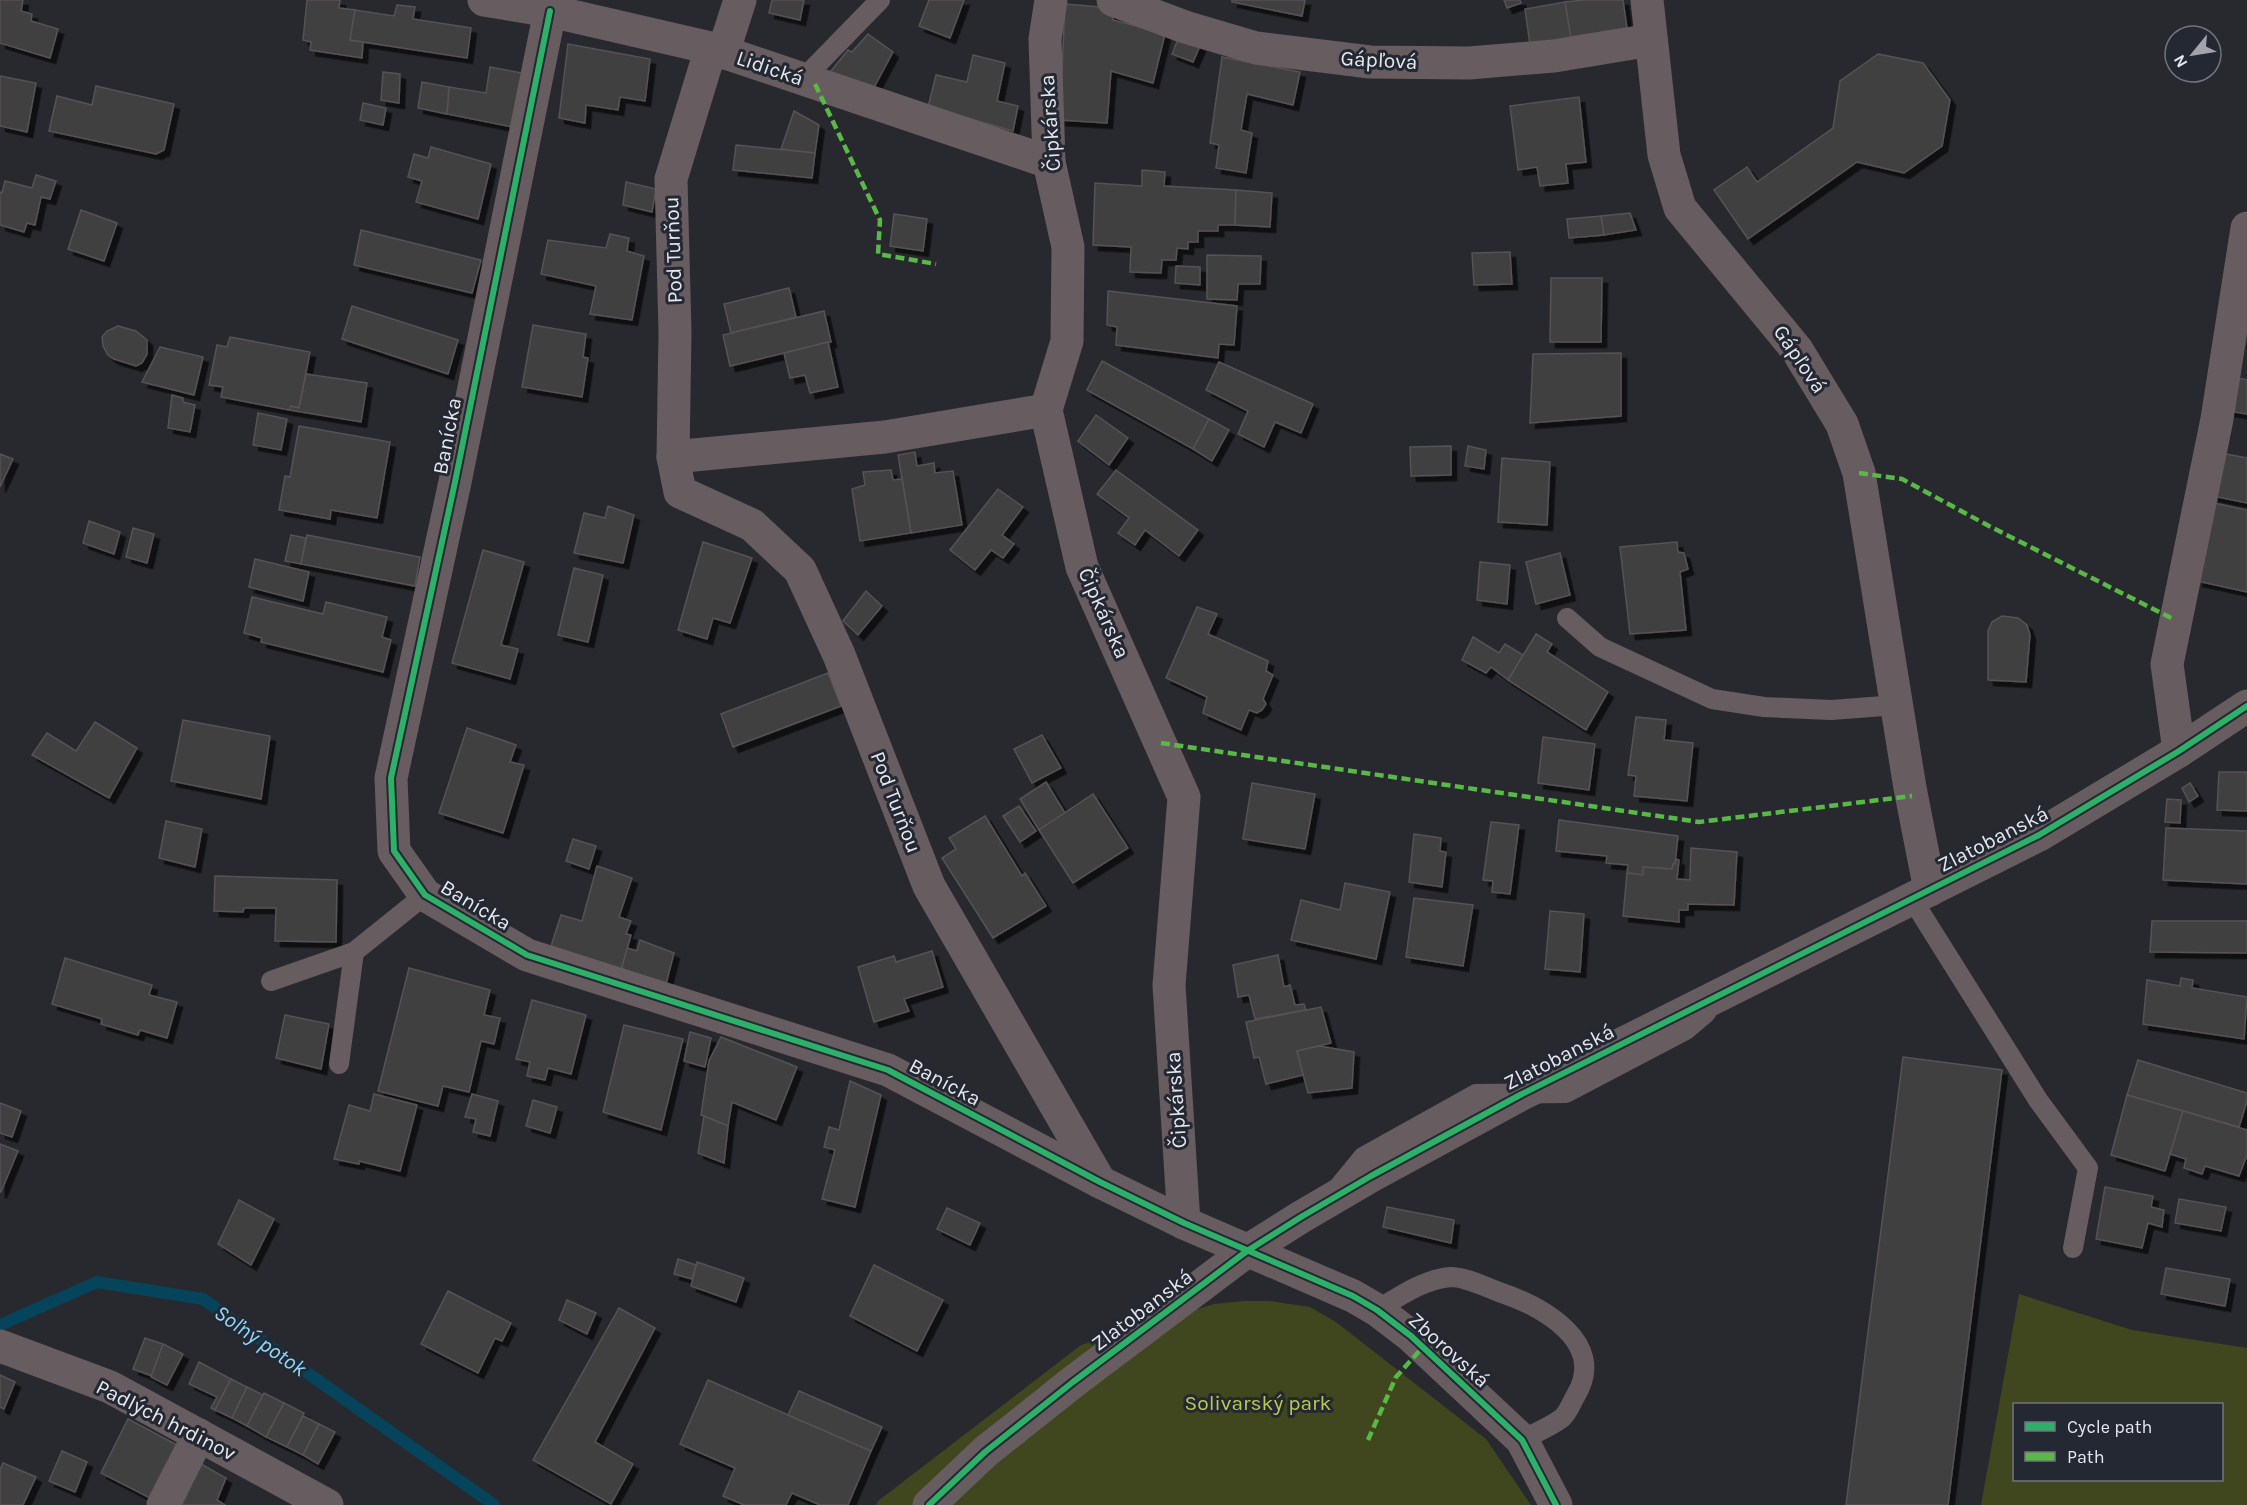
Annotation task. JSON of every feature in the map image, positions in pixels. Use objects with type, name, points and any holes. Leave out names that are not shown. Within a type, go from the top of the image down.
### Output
[{"type":"street","name":"Lidická","points":[[484,0],[550,11],[717,50],[1049,162]]},
{"type":"street","points":[[717,50],[740,0]]},
{"type":"street","name":"Čipkárska","points":[[1051,0],[1045,39],[1049,162],[1068,247],[1067,341],[1046,410],[1082,567],[1184,797],[1169,985],[1184,1223]]},
{"type":"street","name":"Gápľová","points":[[1113,0],[1185,27],[1256,48],[1370,62],[1469,63],[1554,56],[1651,40]]},
{"type":"street","name":"Gápľová","points":[[1647,0],[1664,154],[1680,208],[1797,350],[1842,424],[1859,472],[1910,788],[1921,894]]},
{"type":"street","name":"Banícka","points":[[550,11],[455,482],[391,778],[394,851],[425,895],[527,955],[888,1070],[1100,1182],[1247,1251]]},
{"type":"street","name":"Pod Turňou","points":[[717,50],[671,178],[675,332],[673,457],[681,492],[752,525],[800,570],[839,655],[929,886],[1100,1182]]},
{"type":"street","points":[[2179,751],[2167,664],[2217,419],[2247,228]]},
{"type":"street","points":[[673,457],[885,437],[1046,410]]},
{"type":"street","name":"Zlatobanská","points":[[929,1505],[985,1452],[1073,1382],[1247,1251],[1328,1201],[1520,1095],[2038,835],[2179,751],[2247,706]]},
{"type":"street","name":"Zborovská","points":[[1247,1251],[1353,1296],[1377,1310],[1411,1336],[1522,1440],[1556,1505]]},
{"type":"street","name":"Padlých hrdinov","points":[[0,1346],[110,1387],[327,1505]]},
{"type":"street","points":[[163,1505],[199,1436]]},
{"type":"lane","points":[[803,79],[880,0]]},
{"type":"lane","points":[[1566,618],[1600,647],[1712,699],[1764,707],[1831,710],[1897,705]]},
{"type":"lane","points":[[1921,894],[2038,1100],[2088,1168],[2073,1248]]},
{"type":"lane","points":[[271,981],[354,952],[425,895]]},
{"type":"lane","points":[[339,1064],[354,952]]},
{"type":"lane","name":"Zborovská","points":[[1377,1310],[1410,1290],[1436,1279],[1455,1277],[1525,1301],[1557,1322],[1577,1340],[1585,1359],[1583,1383],[1564,1416],[1522,1440]]},
{"type":"green space","points":[[2019,1294],[2132,1330],[2247,1348],[2247,1505],[1981,1505]]},
{"type":"green space","name":"Solivarský park","points":[[1270,1301],[1310,1307],[1336,1322],[1486,1439],[1531,1505],[876,1505],[878,1501],[1081,1345],[1214,1304]]},
{"type":"building","points":[[0,0],[23,0],[21,11],[32,14],[31,21],[58,29],[50,58],[0,43]]},
{"type":"building","points":[[307,0],[340,0],[339,8],[355,10],[350,40],[363,42],[362,58],[310,50],[311,42],[303,40]]},
{"type":"building","points":[[772,0],[804,0],[800,20],[769,13]]},
{"type":"building","points":[[929,0],[964,0],[950,38],[919,26]]},
{"type":"building","points":[[1232,0],[1305,0],[1302,16],[1232,2]]},
{"type":"building","points":[[1504,0],[1520,0],[1521,3],[1507,8]]},
{"type":"building","points":[[1623,0],[1627,28],[1570,37],[1565,2]]},
{"type":"building","points":[[1565,2],[1571,39],[1530,45],[1525,9]]},
{"type":"building","points":[[1065,4],[1112,8],[1113,20],[1165,34],[1153,83],[1111,71],[1107,123],[1060,120]]},
{"type":"building","points":[[397,5],[415,7],[413,19],[471,28],[467,58],[350,40],[355,10],[394,16]]},
{"type":"building","points":[[868,34],[893,52],[872,91],[827,76],[848,50],[852,52]]},
{"type":"building","points":[[1179,37],[1200,46],[1193,62],[1172,54]]},
{"type":"building","points":[[568,44],[650,59],[645,101],[620,97],[618,110],[586,105],[585,123],[559,118]]},
{"type":"building","points":[[1878,54],[1923,63],[1950,100],[1942,146],[1904,173],[1857,162],[1748,239],[1714,190],[1747,167],[1757,182],[1833,128],[1840,81]]},
{"type":"building","points":[[973,55],[1005,63],[997,101],[1018,106],[1013,131],[928,107],[936,75],[967,82]]},
{"type":"building","points":[[1222,57],[1300,72],[1293,105],[1247,94],[1241,130],[1252,133],[1246,173],[1216,168],[1219,145],[1210,143]]},
{"type":"building","points":[[490,67],[527,74],[518,128],[447,114],[449,87],[486,93]]},
{"type":"building","points":[[383,72],[400,74],[399,103],[381,100]]},
{"type":"building","points":[[0,76],[36,83],[27,132],[0,126]]},
{"type":"building","points":[[422,82],[449,87],[447,114],[418,108]]},
{"type":"building","points":[[96,86],[174,104],[164,150],[156,154],[49,131],[57,96],[92,105]]},
{"type":"building","points":[[1579,97],[1586,162],[1566,164],[1568,183],[1540,186],[1537,167],[1518,170],[1510,106]]},
{"type":"building","points":[[363,103],[386,108],[383,125],[360,120]]},
{"type":"building","points":[[794,111],[819,125],[815,153],[781,149]]},
{"type":"building","points":[[736,145],[815,153],[812,178],[733,170]]},
{"type":"building","points":[[431,147],[491,164],[478,219],[416,202],[422,181],[408,177],[414,154],[428,158]]},
{"type":"building","points":[[1142,170],[1165,172],[1164,186],[1236,190],[1235,225],[1218,225],[1218,231],[1198,231],[1198,242],[1188,242],[1188,249],[1177,248],[1176,260],[1162,260],[1161,273],[1130,272],[1131,247],[1093,245],[1095,183],[1142,186]]},
{"type":"building","points":[[36,175],[56,181],[50,199],[41,197],[35,225],[27,223],[24,232],[0,225],[0,192],[2,193],[5,181],[32,188]]},
{"type":"building","points":[[626,182],[656,189],[652,212],[623,205]]},
{"type":"building","points":[[1236,190],[1272,193],[1270,227],[1235,225]]},
{"type":"building","points":[[81,210],[117,223],[104,261],[68,249]]},
{"type":"building","points":[[1630,213],[1636,230],[1604,235],[1601,216]]},
{"type":"building","points":[[894,214],[927,219],[923,251],[890,246]]},
{"type":"building","points":[[1601,216],[1604,235],[1569,238],[1567,219]]},
{"type":"building","points":[[361,230],[481,260],[472,293],[354,265]]},
{"type":"building","points":[[610,234],[629,238],[627,251],[644,256],[632,320],[590,314],[596,286],[541,274],[548,240],[606,248]]},
{"type":"building","points":[[1510,252],[1512,284],[1474,285],[1472,253]]},
{"type":"building","points":[[1207,255],[1261,256],[1260,284],[1238,284],[1237,300],[1207,299]]},
{"type":"building","points":[[1176,266],[1200,267],[1200,285],[1175,283]]},
{"type":"building","points":[[1551,278],[1602,278],[1601,342],[1550,342]]},
{"type":"building","points":[[789,288],[796,317],[731,333],[724,304]]},
{"type":"building","points":[[1108,291],[1237,306],[1234,345],[1219,344],[1218,358],[1116,345],[1117,327],[1107,325]]},
{"type":"building","points":[[352,306],[458,340],[448,374],[342,339]]},
{"type":"building","points":[[824,311],[831,342],[730,366],[723,335]]},
{"type":"building","points":[[533,325],[586,334],[583,357],[588,358],[582,397],[522,387]]},
{"type":"building","points":[[118,326],[136,331],[147,340],[147,354],[142,363],[136,366],[108,355],[103,346],[102,337],[107,331]]},
{"type":"building","points":[[230,337],[310,352],[299,408],[291,406],[289,410],[221,397],[223,387],[209,385],[217,345],[227,347]]},
{"type":"building","points":[[828,342],[838,387],[810,393],[805,375],[790,378],[784,353]]},
{"type":"building","points":[[160,347],[203,357],[194,395],[142,382]]},
{"type":"building","points":[[1621,353],[1621,416],[1530,423],[1533,354]]},
{"type":"building","points":[[1102,361],[1209,419],[1193,449],[1087,390]]},
{"type":"building","points":[[1219,362],[1313,404],[1301,433],[1275,422],[1264,447],[1238,434],[1248,411],[1206,390]]},
{"type":"building","points":[[306,374],[367,383],[361,422],[289,410],[291,406],[299,408]]},
{"type":"building","points":[[2234,377],[2247,380],[2247,414],[2228,411]]},
{"type":"building","points":[[172,395],[183,398],[183,402],[195,405],[190,432],[168,428]]},
{"type":"building","points":[[258,413],[287,419],[281,450],[253,445]]},
{"type":"building","points":[[1096,415],[1128,438],[1109,465],[1078,441]]},
{"type":"building","points":[[1209,419],[1229,430],[1212,461],[1193,449]]},
{"type":"building","points":[[299,426],[390,442],[377,518],[331,510],[330,519],[279,510],[285,476],[290,477]]},
{"type":"building","points":[[1451,446],[1451,475],[1411,476],[1410,447]]},
{"type":"building","points":[[1468,446],[1486,450],[1484,469],[1465,466]]},
{"type":"building","points":[[915,452],[917,466],[934,463],[935,473],[953,471],[962,525],[911,533],[898,455]]},
{"type":"building","points":[[2221,453],[2247,458],[2247,503],[2213,496]]},
{"type":"building","points":[[0,454],[13,459],[0,487]]},
{"type":"building","points":[[1502,458],[1550,462],[1547,525],[1498,522]]},
{"type":"building","points":[[891,470],[893,480],[902,479],[911,533],[860,541],[852,489],[865,485],[863,472]]},
{"type":"building","points":[[1116,470],[1198,530],[1179,556],[1145,530],[1135,545],[1118,533],[1129,518],[1097,494]]},
{"type":"building","points":[[998,489],[1023,507],[1002,535],[1014,544],[1003,558],[991,550],[975,570],[950,550]]},
{"type":"building","points":[[2214,503],[2247,510],[2247,592],[2197,581]]},
{"type":"building","points":[[608,506],[634,515],[623,563],[574,553],[584,513],[605,518]]},
{"type":"building","points":[[89,521],[120,532],[114,554],[83,543]]},
{"type":"building","points":[[133,528],[154,534],[147,563],[126,557]]},
{"type":"building","points":[[291,535],[306,538],[301,564],[285,561]]},
{"type":"building","points":[[307,535],[420,557],[415,586],[301,564]]},
{"type":"building","points":[[703,542],[752,558],[730,623],[713,618],[707,639],[678,630]]},
{"type":"building","points":[[1677,542],[1678,552],[1684,553],[1688,569],[1680,572],[1686,630],[1630,634],[1620,547]]},
{"type":"building","points":[[483,550],[524,562],[501,645],[518,649],[510,679],[452,663]]},
{"type":"building","points":[[1560,553],[1570,595],[1536,604],[1526,562]]},
{"type":"building","points":[[255,559],[309,572],[303,601],[249,587]]},
{"type":"building","points":[[1480,562],[1510,565],[1507,604],[1477,600]]},
{"type":"building","points":[[574,568],[603,575],[588,642],[558,635]]},
{"type":"building","points":[[866,591],[882,606],[858,635],[843,621]]},
{"type":"building","points":[[252,597],[323,614],[326,602],[387,617],[382,637],[391,640],[383,672],[261,642],[262,638],[244,633]]},
{"type":"building","points":[[1197,607],[1217,614],[1208,634],[1268,661],[1266,671],[1273,675],[1263,699],[1266,704],[1257,713],[1249,710],[1241,730],[1203,713],[1207,697],[1166,678]]},
{"type":"building","points":[[2002,616],[2018,618],[2027,625],[2030,635],[2026,682],[1988,680],[1988,631],[1992,622]]},
{"type":"building","points":[[1536,634],[1552,644],[1547,652],[1608,692],[1586,730],[1508,680]]},
{"type":"building","points":[[1473,637],[1499,653],[1505,644],[1523,655],[1508,680],[1491,667],[1486,673],[1462,660]]},
{"type":"building","points":[[828,673],[841,706],[733,747],[721,714]]},
{"type":"building","points":[[1636,717],[1666,720],[1664,740],[1693,743],[1687,801],[1634,796],[1636,776],[1628,775]]},
{"type":"building","points":[[183,720],[270,736],[261,799],[171,781]]},
{"type":"building","points":[[95,722],[137,748],[109,798],[32,755],[47,733],[76,751]]},
{"type":"building","points":[[467,728],[516,745],[510,762],[524,765],[503,833],[439,813]]},
{"type":"building","points":[[1042,735],[1061,768],[1032,783],[1014,749]]},
{"type":"building","points":[[1543,737],[1595,744],[1589,790],[1538,783]]},
{"type":"building","points":[[2219,772],[2247,772],[2247,811],[2217,810]]},
{"type":"building","points":[[1046,782],[1065,813],[1039,830],[1020,799]]},
{"type":"building","points":[[1252,783],[1315,794],[1305,849],[1243,839]]},
{"type":"building","points":[[2190,783],[2198,796],[2189,802],[2182,788]]},
{"type":"building","points":[[1093,794],[1128,848],[1073,883],[1039,830]]},
{"type":"building","points":[[2167,799],[2181,800],[2180,823],[2165,822]]},
{"type":"building","points":[[1019,806],[1036,831],[1020,842],[1003,816]]},
{"type":"building","points":[[985,816],[1022,876],[1025,873],[1046,906],[993,938],[942,858],[956,849],[949,838]]},
{"type":"building","points":[[1559,820],[1678,836],[1675,864],[1672,869],[1643,867],[1643,875],[1627,873],[1628,865],[1606,863],[1607,856],[1556,851]]},
{"type":"building","points":[[166,821],[202,829],[195,867],[159,858]]},
{"type":"building","points":[[1491,822],[1519,825],[1510,894],[1492,892],[1493,881],[1483,880]]},
{"type":"building","points":[[2166,828],[2247,831],[2247,884],[2163,880]]},
{"type":"building","points":[[1414,834],[1441,838],[1440,851],[1446,852],[1442,887],[1409,882]]},
{"type":"building","points":[[573,839],[596,846],[589,869],[566,861]]},
{"type":"building","points":[[1691,848],[1737,852],[1734,905],[1688,904],[1688,910],[1679,910],[1679,922],[1623,916],[1627,873],[1643,875],[1643,867],[1672,869],[1676,859],[1679,860],[1677,879],[1690,880]]},
{"type":"building","points":[[597,866],[632,878],[619,917],[631,921],[626,934],[631,935],[621,971],[551,946],[561,915],[582,921]]},
{"type":"building","points":[[215,876],[337,880],[336,942],[275,941],[276,908],[244,908],[243,912],[214,911]]},
{"type":"building","points":[[1345,883],[1390,892],[1376,959],[1291,940],[1301,900],[1340,910]]},
{"type":"building","points":[[1414,898],[1473,905],[1463,966],[1406,957]]},
{"type":"building","points":[[1550,911],[1584,914],[1580,972],[1545,969]]},
{"type":"building","points":[[2152,921],[2247,921],[2247,953],[2150,952]]},
{"type":"building","points":[[640,940],[674,953],[665,988],[621,971],[627,948],[637,951]]},
{"type":"building","points":[[932,951],[943,987],[904,999],[909,1011],[874,1022],[858,967],[894,956],[896,962]]},
{"type":"building","points":[[1278,955],[1284,987],[1290,985],[1295,1005],[1304,1004],[1306,1010],[1255,1019],[1249,995],[1238,997],[1233,965]]},
{"type":"building","points":[[65,958],[152,985],[149,995],[177,1002],[167,1038],[140,1030],[138,1035],[101,1024],[102,1019],[52,1004]]},
{"type":"building","points":[[409,968],[490,990],[484,1015],[500,1018],[494,1044],[481,1041],[469,1092],[443,1086],[438,1106],[378,1091]]},
{"type":"building","points":[[2181,978],[2193,980],[2192,988],[2247,997],[2244,1039],[2143,1024],[2147,980],[2180,986]]},
{"type":"building","points":[[532,1000],[586,1015],[571,1074],[548,1068],[545,1080],[527,1076],[530,1062],[516,1059]]},
{"type":"building","points":[[1321,1007],[1331,1043],[1297,1051],[1303,1075],[1266,1084],[1259,1057],[1254,1058],[1246,1022]]},
{"type":"building","points":[[285,1015],[329,1024],[321,1069],[276,1058]]},
{"type":"building","points":[[624,1025],[683,1039],[661,1130],[603,1112]]},
{"type":"building","points":[[690,1032],[711,1038],[705,1067],[684,1061]]},
{"type":"building","points":[[721,1037],[797,1067],[776,1120],[732,1102],[728,1126],[701,1115],[709,1061]]},
{"type":"building","points":[[1319,1046],[1354,1052],[1352,1088],[1308,1093],[1297,1051]]},
{"type":"building","points":[[1903,1057],[2002,1070],[1948,1505],[1846,1505]]},
{"type":"building","points":[[2138,1060],[2247,1093],[2247,1101],[2239,1127],[2127,1095]]},
{"type":"building","points":[[850,1081],[881,1095],[855,1207],[822,1199],[835,1150],[824,1147],[829,1127],[839,1130]]},
{"type":"building","points":[[374,1094],[417,1105],[400,1171],[359,1161],[359,1164],[334,1159],[349,1105],[370,1111]]},
{"type":"building","points":[[472,1094],[498,1101],[490,1136],[473,1132],[476,1119],[465,1117]]},
{"type":"building","points":[[2127,1095],[2183,1111],[2165,1171],[2111,1155]]},
{"type":"building","points":[[533,1100],[557,1107],[550,1133],[526,1126]]},
{"type":"building","points":[[0,1103],[21,1111],[12,1137],[0,1133]]},
{"type":"building","points":[[2183,1111],[2247,1130],[2247,1155],[2239,1176],[2205,1166],[2202,1174],[2184,1168],[2186,1159],[2170,1154]]},
{"type":"building","points":[[704,1116],[728,1126],[724,1163],[698,1153]]},
{"type":"building","points":[[0,1144],[18,1151],[1,1192],[0,1192]]},
{"type":"building","points":[[2105,1187],[2153,1196],[2151,1207],[2164,1210],[2162,1227],[2148,1223],[2142,1248],[2096,1239]]},
{"type":"building","points":[[2179,1199],[2226,1207],[2221,1231],[2175,1223]]},
{"type":"building","points":[[239,1200],[274,1219],[251,1265],[218,1244]]},
{"type":"building","points":[[1387,1207],[1454,1220],[1451,1243],[1383,1227]]},
{"type":"building","points":[[947,1208],[980,1223],[970,1245],[937,1229]]},
{"type":"building","points":[[678,1259],[696,1265],[692,1279],[674,1274]]},
{"type":"building","points":[[697,1262],[744,1278],[736,1302],[691,1286]]},
{"type":"building","points":[[874,1265],[943,1300],[917,1351],[850,1316]]},
{"type":"building","points":[[2166,1268],[2230,1279],[2225,1306],[2161,1294]]},
{"type":"building","points":[[448,1291],[511,1323],[502,1341],[495,1338],[478,1373],[421,1344]]},
{"type":"building","points":[[567,1300],[596,1313],[587,1334],[559,1320]]},
{"type":"building","points":[[619,1308],[655,1328],[595,1442],[633,1464],[611,1504],[533,1460]]},
{"type":"building","points":[[145,1338],[163,1344],[152,1376],[133,1369]]},
{"type":"building","points":[[163,1344],[183,1354],[167,1385],[151,1377]]},
{"type":"building","points":[[199,1362],[231,1379],[215,1410],[211,1408],[217,1397],[189,1384]]},
{"type":"building","points":[[0,1375],[15,1382],[4,1409],[0,1407]]},
{"type":"building","points":[[231,1379],[247,1387],[232,1418],[215,1410]]},
{"type":"building","points":[[708,1380],[871,1451],[848,1505],[820,1505],[792,1493],[786,1505],[744,1505],[723,1496],[735,1468],[680,1444]]},
{"type":"building","points":[[247,1387],[263,1395],[247,1426],[232,1418]]},
{"type":"building","points":[[799,1391],[882,1427],[871,1451],[788,1415]]},
{"type":"building","points":[[264,1393],[284,1403],[266,1437],[247,1426]]},
{"type":"building","points":[[284,1403],[304,1413],[287,1447],[266,1437]]},
{"type":"building","points":[[303,1416],[319,1424],[303,1455],[287,1447]]},
{"type":"building","points":[[128,1419],[177,1445],[150,1498],[101,1473]]},
{"type":"building","points":[[319,1424],[335,1432],[318,1464],[303,1455]]},
{"type":"building","points":[[62,1451],[87,1462],[75,1492],[49,1481]]},
{"type":"building","points":[[3,1463],[36,1477],[23,1505],[0,1505],[0,1470]]},
{"type":"building","points":[[201,1464],[226,1478],[217,1500],[225,1505],[182,1505]]},
{"type":"waterway","name":"Soľný potok","points":[[0,1325],[97,1282],[203,1299],[494,1505]]},
{"type":"marked path","points":[[815,84],[880,220],[878,254],[936,264]]},
{"type":"marked path","points":[[1859,473],[1902,479],[1989,526],[2175,620]]},
{"type":"marked path","points":[[1161,743],[1699,822],[1912,796]]},
{"type":"marked path","points":[[1368,1440],[1396,1377],[1423,1347]]},
{"type":"cycle path","points":[[550,11],[455,482],[391,778],[394,851],[425,895],[527,955],[888,1070],[1100,1182],[1184,1223],[1353,1296],[1377,1310],[1411,1336],[1522,1440],[1556,1505]]},
{"type":"cycle path","points":[[929,1505],[985,1452],[1073,1382],[1247,1251],[1301,1217],[1520,1095],[2039,835],[2179,751],[2247,706]]}]
